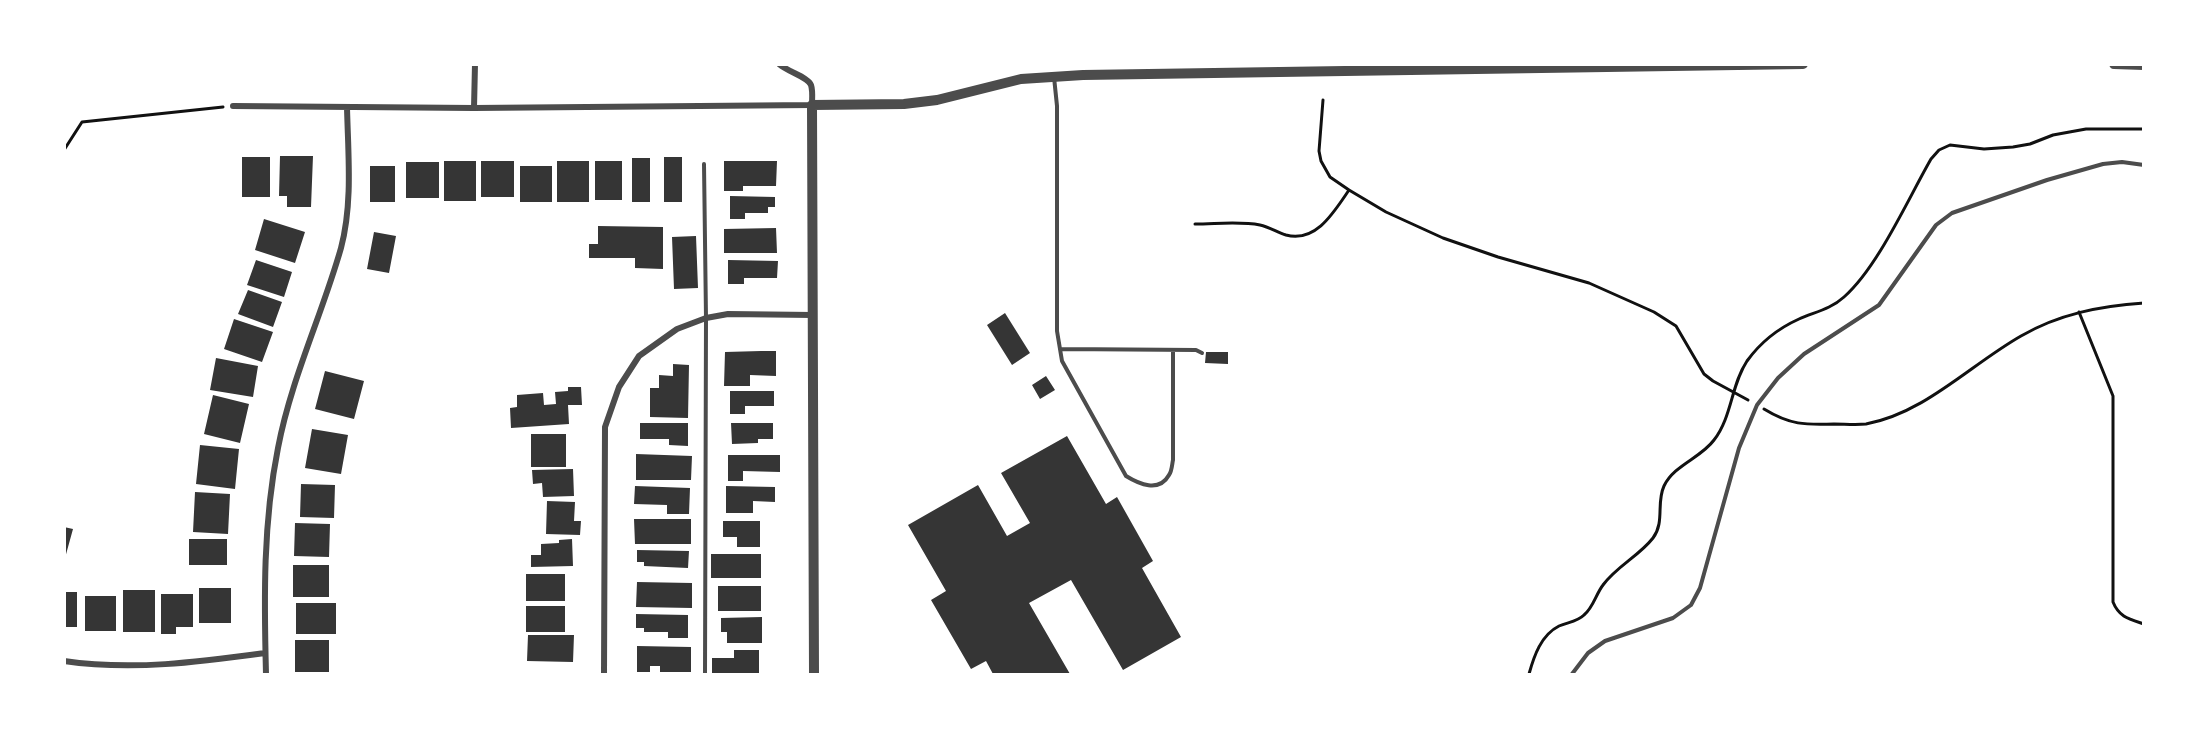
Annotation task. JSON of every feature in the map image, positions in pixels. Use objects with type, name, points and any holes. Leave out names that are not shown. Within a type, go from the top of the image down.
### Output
[{"type":"street","points":[[474,108],[475,64]]},
{"type":"street","points":[[779,64],[787,72],[806,78],[811,85],[814,675]]},
{"type":"street","points":[[232,106],[474,108],[904,104],[937,100],[1021,79],[1054,76],[1803,64]]},
{"type":"street","points":[[2114,64],[2144,65]]},
{"type":"street","points":[[266,675],[264,572],[270,497],[278,446],[292,390],[341,248],[346,224],[347,107]]},
{"type":"street","points":[[604,675],[605,427],[619,387],[639,356],[677,329],[706,318],[728,314],[813,315]]},
{"type":"street","points":[[64,661],[88,665],[147,666],[266,653]]},
{"type":"lane","points":[[1054,76],[1057,105],[1057,331],[1062,361],[1126,476],[1142,485],[1159,484],[1169,475],[1173,460],[1173,350]]},
{"type":"lane","points":[[1572,675],[1588,653],[1605,641],[1673,618],[1690,605],[1700,588],[1706,571],[1739,448],[1757,405],[1778,378],[1804,354],[1879,304],[1936,225],[1952,213],[2047,180],[2103,164],[2122,162],[2144,165]]},
{"type":"lane","points":[[704,164],[705,675]]},
{"type":"lane","points":[[1060,349],[1196,350],[1202,353]]},
{"type":"path","points":[[1323,100],[1319,151],[1321,162],[1330,177],[1386,212],[1443,238],[1498,257],[1589,283],[1654,312],[1676,327],[1704,374],[1791,423],[1866,424],[1895,414],[1924,400],[2021,336],[2054,320],[2079,312],[2144,303]]},
{"type":"path","points":[[64,150],[82,122],[232,106]]},
{"type":"path","points":[[1195,224],[1257,224],[1284,234],[1304,236],[1314,232],[1325,221],[1349,190]]},
{"type":"path","points":[[2079,312],[2113,396],[2113,602],[2122,617],[2144,624]]},
{"type":"building","points":[[280,156],[313,156],[311,207],[287,207],[287,196],[279,196]]},
{"type":"building","points":[[242,157],[270,157],[270,197],[242,197]]},
{"type":"building","points":[[664,157],[682,157],[682,202],[664,202]]},
{"type":"building","points":[[632,158],[650,158],[650,202],[632,202]]},
{"type":"building","points":[[444,161],[476,161],[476,201],[444,201]]},
{"type":"building","points":[[481,161],[514,161],[514,197],[481,197]]},
{"type":"building","points":[[557,161],[589,161],[589,202],[557,202]]},
{"type":"building","points":[[595,161],[622,161],[622,200],[595,200]]},
{"type":"building","points":[[724,161],[777,161],[776,186],[743,186],[743,191],[724,191]]},
{"type":"building","points":[[406,162],[439,162],[439,198],[406,198]]},
{"type":"building","points":[[370,166],[395,166],[395,202],[370,202]]},
{"type":"building","points":[[520,166],[552,166],[552,202],[520,202]]},
{"type":"building","points":[[730,196],[775,197],[775,207],[768,207],[768,213],[745,213],[745,219],[730,219]]},
{"type":"building","points":[[264,219],[305,232],[295,263],[255,250]]},
{"type":"building","points":[[598,226],[663,227],[663,269],[635,268],[635,258],[589,258],[589,244],[598,244]]},
{"type":"building","points":[[776,228],[777,253],[724,253],[724,229]]},
{"type":"building","points":[[374,232],[396,236],[389,273],[367,269]]},
{"type":"building","points":[[696,236],[698,288],[674,289],[672,237]]},
{"type":"building","points":[[256,260],[292,272],[284,297],[247,285]]},
{"type":"building","points":[[728,260],[778,261],[777,278],[744,278],[744,284],[728,284]]},
{"type":"building","points":[[248,290],[282,302],[273,327],[238,314]]},
{"type":"building","points":[[1005,313],[1030,353],[1012,365],[987,325]]},
{"type":"building","points":[[234,319],[273,332],[262,362],[224,349]]},
{"type":"building","points":[[776,351],[776,376],[750,375],[750,386],[724,386],[725,352]]},
{"type":"building","points":[[1206,352],[1228,352],[1228,364],[1205,363]]},
{"type":"building","points":[[216,358],[258,366],[253,397],[210,390]]},
{"type":"building","points":[[673,364],[689,365],[688,418],[650,417],[650,388],[659,388],[659,375],[673,376]]},
{"type":"building","points":[[325,371],[364,381],[354,419],[315,409]]},
{"type":"building","points":[[1046,376],[1055,390],[1040,399],[1032,385]]},
{"type":"building","points":[[568,387],[581,387],[582,405],[568,405],[569,424],[511,428],[510,408],[517,407],[517,395],[543,393],[544,405],[556,404],[555,392],[568,391]]},
{"type":"building","points":[[730,391],[774,391],[774,406],[745,406],[745,414],[730,414]]},
{"type":"building","points":[[213,395],[249,404],[240,443],[204,434]]},
{"type":"building","points":[[640,423],[688,423],[688,446],[669,445],[669,439],[640,439]]},
{"type":"building","points":[[731,423],[773,423],[773,439],[758,439],[758,443],[732,444]]},
{"type":"building","points":[[312,429],[348,435],[341,474],[305,468]]},
{"type":"building","points":[[531,434],[566,434],[566,467],[531,467]]},
{"type":"building","points":[[1067,436],[1106,504],[1117,497],[1153,561],[1142,568],[1181,637],[1123,670],[1071,580],[1029,603],[1070,674],[993,674],[986,661],[971,669],[931,600],[946,591],[908,525],[978,485],[1007,536],[1030,523],[1001,473]]},
{"type":"building","points":[[200,445],[239,449],[235,489],[196,484]]},
{"type":"building","points":[[636,454],[692,456],[691,480],[636,480]]},
{"type":"building","points":[[728,455],[780,455],[780,472],[743,471],[743,481],[728,481]]},
{"type":"building","points":[[573,469],[574,496],[543,497],[542,483],[533,484],[532,470]]},
{"type":"building","points":[[301,484],[335,485],[334,518],[300,517]]},
{"type":"building","points":[[635,486],[690,488],[689,514],[667,514],[667,505],[634,504]]},
{"type":"building","points":[[726,486],[775,487],[775,502],[753,501],[753,513],[726,513]]},
{"type":"building","points":[[195,492],[230,494],[228,534],[193,532]]},
{"type":"building","points":[[547,501],[575,502],[574,521],[581,521],[580,535],[546,534]]},
{"type":"building","points":[[634,519],[691,519],[691,544],[635,544]]},
{"type":"building","points":[[723,521],[760,521],[760,547],[737,547],[737,537],[723,537]]},
{"type":"building","points":[[295,523],[330,524],[329,557],[294,556]]},
{"type":"building","points":[[64,527],[73,529],[65,558],[64,558]]},
{"type":"building","points":[[189,539],[227,539],[227,565],[189,565]]},
{"type":"building","points":[[572,539],[573,566],[531,567],[531,555],[541,555],[541,544],[559,543],[559,540]]},
{"type":"building","points":[[637,550],[689,551],[688,568],[644,566],[644,562],[637,562]]},
{"type":"building","points":[[711,554],[761,554],[761,578],[711,578]]},
{"type":"building","points":[[293,565],[329,565],[329,597],[293,597]]},
{"type":"building","points":[[526,574],[565,574],[565,601],[526,601]]},
{"type":"building","points":[[637,582],[692,583],[692,608],[636,607]]},
{"type":"building","points":[[718,586],[761,586],[761,611],[718,611]]},
{"type":"building","points":[[199,588],[231,588],[231,623],[199,623]]},
{"type":"building","points":[[123,590],[155,590],[155,632],[123,632]]},
{"type":"building","points":[[64,592],[77,592],[77,627],[64,627]]},
{"type":"building","points":[[161,594],[193,594],[193,627],[176,627],[176,634],[161,634]]},
{"type":"building","points":[[85,596],[116,596],[116,631],[85,631]]},
{"type":"building","points":[[296,603],[336,603],[336,634],[296,634]]},
{"type":"building","points":[[526,606],[565,606],[565,632],[526,632]]},
{"type":"building","points":[[636,614],[688,615],[688,638],[668,638],[668,632],[644,632],[644,628],[636,628]]},
{"type":"building","points":[[762,617],[762,643],[727,643],[727,632],[721,632],[721,618]]},
{"type":"building","points":[[528,635],[574,635],[573,662],[527,661]]},
{"type":"building","points":[[295,640],[329,640],[329,672],[295,672]]},
{"type":"building","points":[[637,646],[691,647],[691,672],[660,672],[660,666],[650,666],[650,672],[637,672]]},
{"type":"building","points":[[734,650],[759,650],[759,674],[712,674],[712,658],[734,658]]}]
